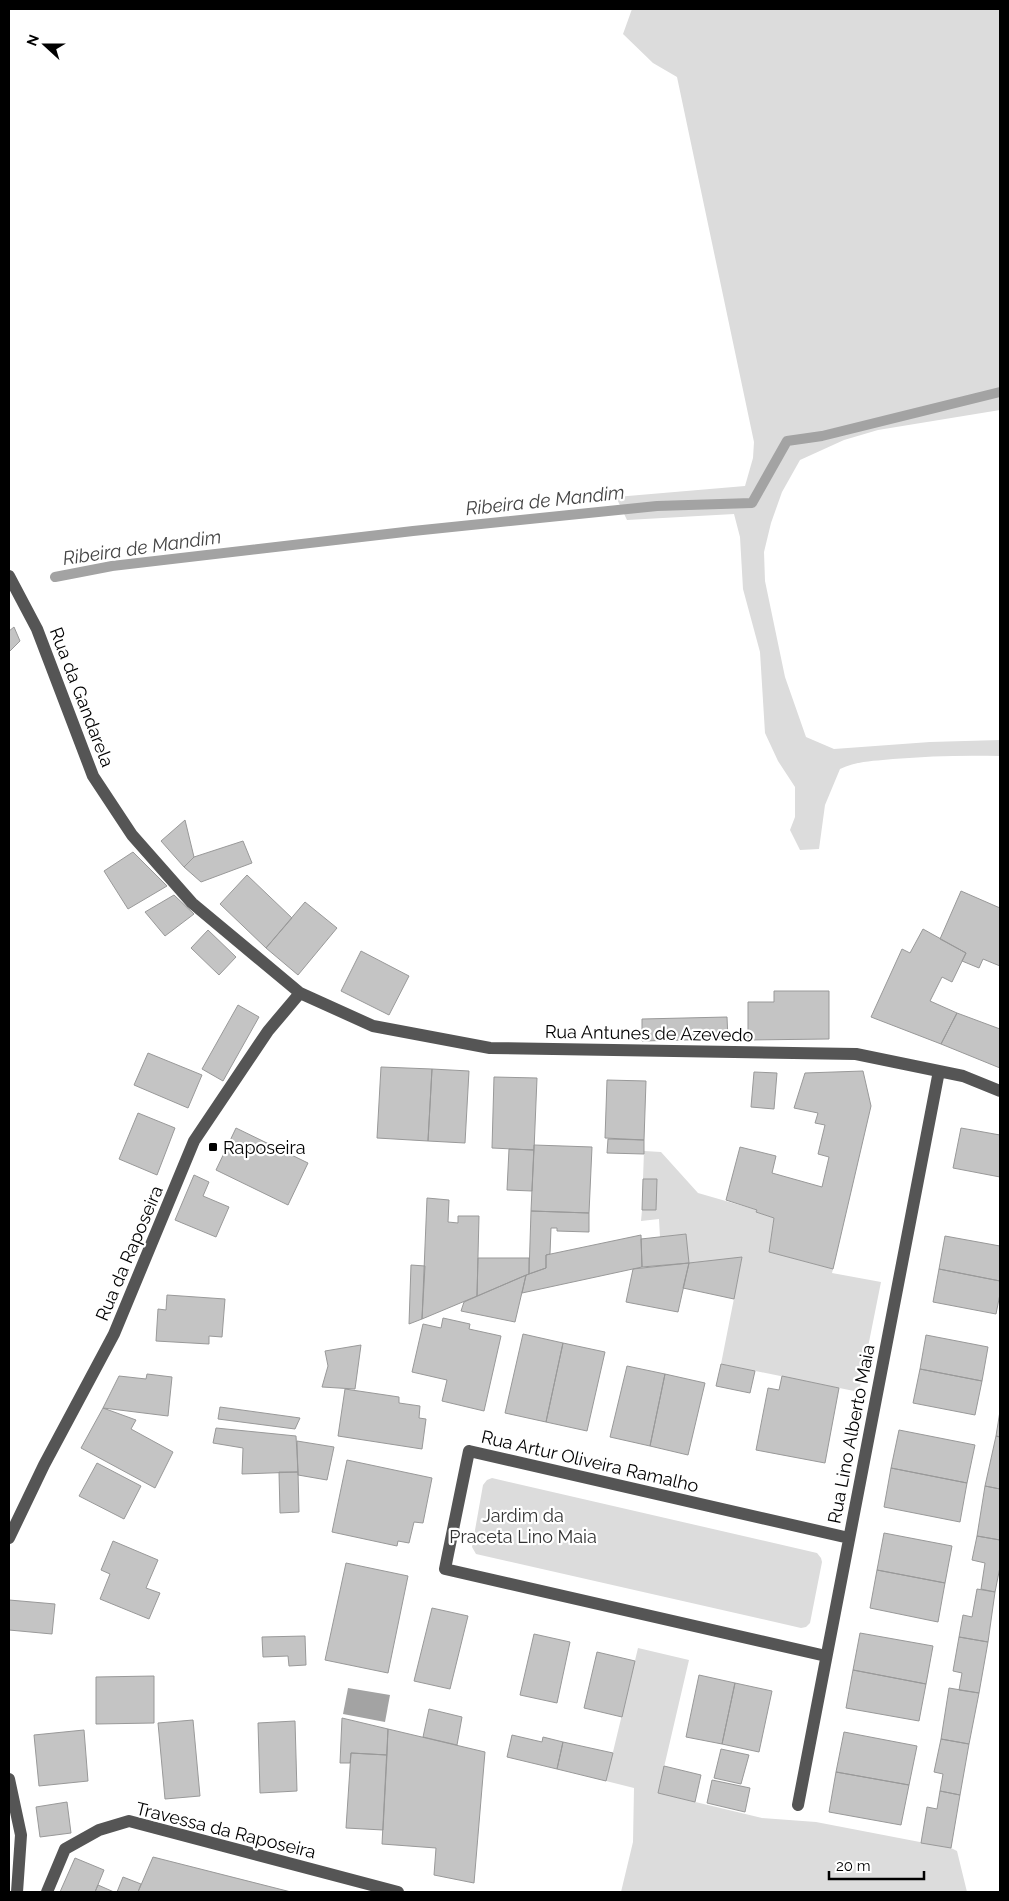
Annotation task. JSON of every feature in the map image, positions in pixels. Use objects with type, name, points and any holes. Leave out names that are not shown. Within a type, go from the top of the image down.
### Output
[{"type":"street","name":"Rua da Gandarela","points":[[9,576],[37,629],[93,776],[132,835],[192,902],[300,994]]},
{"type":"street","name":"Rua Antunes de Azevedo","points":[[300,994],[374,1026],[490,1048],[856,1054],[963,1076],[1000,1091]]},
{"type":"street","name":"Rua da Raposeira","points":[[9,1538],[44,1465],[114,1334],[194,1141],[268,1031],[300,994]]},
{"type":"street","name":"Rua Lino Alberto Maia","points":[[798,1805],[939,1071]]},
{"type":"street","name":"Rua Artur Oliveira Ramalho","points":[[826,1656],[445,1568],[469,1451],[849,1538]]},
{"type":"street","points":[[9,1779],[21,1835],[17,1892]]},
{"type":"street","name":"Travessa da Raposeira","points":[[48,1892],[65,1849],[99,1830],[129,1820],[398,1892]]},
{"type":"green space","points":[[632,9],[1000,9],[1000,410],[878,430],[844,440],[800,460],[782,492],[771,523],[764,552],[765,581],[785,677],[806,737],[834,749],[930,742],[1000,740],[1000,756],[946,756],[893,759],[859,763],[840,769],[825,805],[819,849],[800,850],[790,830],[795,817],[795,787],[778,761],[765,733],[760,652],[743,589],[740,537],[734,514],[627,520],[616,497],[745,486],[753,458],[754,442],[677,77],[653,63],[623,34]]},
{"type":"green space","points":[[644,1151],[661,1152],[698,1193],[757,1210],[756,1212],[774,1218],[769,1252],[833,1269],[832,1273],[881,1282],[859,1392],[721,1364],[742,1258],[689,1263],[686,1234],[660,1237],[659,1219],[641,1221],[642,1210],[656,1210],[656,1179],[643,1179]]},
{"type":"green space","name":"Jardim da Praceta Lino Maia","points":[[492,1478],[817,1553],[822,1562],[810,1623],[806,1627],[801,1628],[476,1554],[472,1547],[483,1485]]},
{"type":"green space","points":[[638,1648],[689,1660],[658,1793],[762,1818],[816,1822],[951,1848],[957,1851],[967,1892],[621,1892],[633,1842],[634,1788],[606,1781]]},
{"type":"shaded area","points":[[348,1688],[390,1695],[385,1722],[343,1714]]},
{"type":"building","points":[[14,627],[20,641],[9,652],[9,631]]},
{"type":"building","points":[[185,820],[194,857],[184,867],[161,841]]},
{"type":"building","points":[[243,841],[252,863],[201,882],[184,867],[194,857]]},
{"type":"building","points":[[133,852],[167,886],[128,909],[104,871]]},
{"type":"building","points":[[247,875],[292,918],[266,948],[220,904]]},
{"type":"building","points":[[961,891],[1000,908],[1000,966],[983,959],[979,968],[962,961],[966,953],[940,939]]},
{"type":"building","points":[[174,895],[194,914],[165,936],[145,912]]},
{"type":"building","points":[[305,902],[337,928],[298,975],[266,948]]},
{"type":"building","points":[[923,929],[966,953],[952,982],[942,977],[930,1001],[957,1013],[941,1044],[871,1017],[902,949],[910,953]]},
{"type":"building","points":[[208,930],[236,957],[219,975],[191,948]]},
{"type":"building","points":[[361,951],[409,976],[389,1015],[341,991]]},
{"type":"building","points":[[774,991],[829,991],[829,1039],[748,1040],[748,1002],[774,1002]]},
{"type":"building","points":[[238,1005],[259,1017],[223,1081],[202,1069]]},
{"type":"building","points":[[957,1013],[1000,1029],[1000,1068],[941,1044]]},
{"type":"building","points":[[727,1017],[728,1039],[642,1041],[642,1019]]},
{"type":"building","points":[[148,1053],[202,1075],[188,1108],[134,1085]]},
{"type":"building","points":[[381,1067],[432,1069],[428,1141],[377,1138]]},
{"type":"building","points":[[432,1069],[469,1071],[465,1143],[428,1141]]},
{"type":"building","points":[[863,1071],[871,1106],[833,1269],[769,1252],[774,1218],[756,1212],[757,1210],[726,1200],[740,1147],[776,1156],[772,1173],[822,1187],[829,1157],[818,1154],[825,1125],[815,1123],[818,1113],[794,1108],[805,1073]]},
{"type":"building","points":[[754,1072],[777,1073],[774,1109],[751,1107]]},
{"type":"building","points":[[494,1077],[537,1078],[534,1150],[492,1148]]},
{"type":"building","points":[[607,1080],[646,1081],[644,1140],[605,1138]]},
{"type":"building","points":[[138,1113],[175,1128],[157,1175],[119,1159]]},
{"type":"building","points":[[236,1128],[308,1163],[288,1205],[216,1170]]},
{"type":"building","points":[[961,1128],[1000,1135],[1000,1177],[953,1168]]},
{"type":"building","points":[[608,1139],[644,1140],[644,1154],[607,1153]]},
{"type":"building","points":[[534,1145],[592,1147],[589,1213],[531,1211]]},
{"type":"building","points":[[509,1149],[534,1150],[532,1191],[507,1190]]},
{"type":"building","points":[[194,1175],[209,1182],[203,1196],[229,1207],[216,1237],[175,1220]]},
{"type":"building","points":[[643,1179],[657,1179],[656,1210],[642,1210]]},
{"type":"building","points":[[427,1198],[449,1200],[448,1222],[458,1223],[458,1216],[479,1216],[477,1296],[422,1319]]},
{"type":"building","points":[[531,1211],[589,1213],[589,1232],[557,1231],[557,1228],[551,1228],[550,1254],[546,1255],[546,1268],[529,1274]]},
{"type":"building","points":[[686,1234],[689,1263],[642,1267],[641,1239]]},
{"type":"building","points":[[641,1235],[642,1267],[522,1293],[526,1275],[546,1268],[546,1255]]},
{"type":"building","points":[[945,1236],[1000,1246],[1000,1281],[939,1269]]},
{"type":"building","points":[[742,1257],[734,1299],[683,1288],[689,1263]]},
{"type":"building","points":[[478,1258],[529,1258],[529,1274],[477,1296]]},
{"type":"building","points":[[689,1263],[678,1312],[626,1302],[633,1269]]},
{"type":"building","points":[[411,1265],[425,1266],[422,1319],[409,1324]]},
{"type":"building","points":[[939,1269],[1000,1281],[1000,1294],[996,1314],[933,1302]]},
{"type":"building","points":[[526,1275],[515,1322],[461,1311],[464,1302]]},
{"type":"building","points":[[167,1295],[225,1299],[222,1337],[209,1336],[209,1344],[156,1341],[158,1309],[166,1310]]},
{"type":"building","points":[[443,1318],[470,1324],[469,1329],[501,1336],[484,1411],[442,1401],[447,1380],[412,1372],[423,1324],[441,1328]]},
{"type":"building","points":[[523,1334],[563,1343],[546,1422],[505,1413]]},
{"type":"building","points":[[926,1335],[988,1347],[982,1381],[920,1369]]},
{"type":"building","points":[[563,1343],[605,1352],[587,1431],[546,1422]]},
{"type":"building","points":[[361,1345],[355,1389],[322,1387],[328,1366],[325,1351]]},
{"type":"building","points":[[721,1364],[755,1371],[750,1393],[716,1386]]},
{"type":"building","points":[[627,1366],[665,1374],[650,1446],[610,1437]]},
{"type":"building","points":[[920,1369],[982,1381],[975,1415],[913,1403]]},
{"type":"building","points":[[147,1374],[172,1377],[168,1416],[103,1408],[119,1376],[146,1379]]},
{"type":"building","points":[[665,1374],[705,1383],[688,1455],[650,1446]]},
{"type":"building","points":[[782,1376],[839,1388],[825,1463],[756,1450],[768,1388],[779,1390]]},
{"type":"building","points":[[345,1389],[399,1397],[399,1403],[420,1406],[419,1418],[426,1419],[422,1449],[338,1436]]},
{"type":"building","points":[[220,1407],[300,1418],[295,1429],[218,1419]]},
{"type":"building","points":[[103,1408],[136,1420],[131,1429],[173,1452],[155,1488],[81,1448]]},
{"type":"building","points":[[1000,1411],[1000,1437],[996,1436]]},
{"type":"building","points":[[216,1428],[296,1436],[298,1472],[242,1474],[243,1448],[213,1443]]},
{"type":"building","points":[[899,1430],[975,1445],[967,1483],[891,1468]]},
{"type":"building","points":[[996,1436],[1000,1437],[1000,1489],[985,1486]]},
{"type":"building","points":[[297,1441],[334,1447],[327,1480],[298,1475]]},
{"type":"building","points":[[347,1460],[432,1478],[423,1523],[414,1522],[409,1543],[398,1541],[397,1546],[332,1532]]},
{"type":"building","points":[[97,1463],[141,1486],[124,1519],[79,1496]]},
{"type":"building","points":[[891,1468],[967,1483],[960,1522],[884,1507]]},
{"type":"building","points":[[279,1472],[298,1472],[299,1512],[280,1513]]},
{"type":"building","points":[[985,1486],[1000,1489],[1000,1540],[977,1536]]},
{"type":"building","points":[[884,1533],[952,1546],[945,1583],[877,1570]]},
{"type":"building","points":[[977,1536],[1000,1540],[1000,1567],[995,1592],[981,1589],[985,1563],[972,1560]]},
{"type":"building","points":[[113,1541],[158,1560],[146,1588],[160,1593],[149,1619],[100,1599],[110,1574],[101,1570]]},
{"type":"building","points":[[346,1563],[408,1576],[388,1673],[325,1660]]},
{"type":"building","points":[[877,1570],[945,1583],[938,1622],[870,1608]]},
{"type":"building","points":[[977,1589],[995,1592],[988,1642],[959,1637],[963,1615],[972,1617]]},
{"type":"building","points":[[9,1600],[55,1604],[52,1634],[9,1630]]},
{"type":"building","points":[[432,1608],[468,1616],[450,1689],[414,1681]]},
{"type":"building","points":[[860,1633],[933,1646],[926,1684],[853,1670]]},
{"type":"building","points":[[534,1634],[570,1642],[557,1703],[520,1695]]},
{"type":"building","points":[[305,1636],[306,1665],[289,1666],[288,1656],[263,1657],[262,1637]]},
{"type":"building","points":[[959,1637],[988,1642],[979,1693],[959,1690],[962,1673],[953,1671]]},
{"type":"building","points":[[597,1652],[635,1661],[622,1717],[584,1708]]},
{"type":"building","points":[[853,1670],[926,1684],[919,1721],[846,1708]]},
{"type":"building","points":[[699,1675],[735,1683],[722,1744],[686,1737]]},
{"type":"building","points":[[154,1676],[154,1723],[96,1724],[96,1677]]},
{"type":"building","points":[[735,1683],[772,1691],[759,1752],[722,1744]]},
{"type":"building","points":[[949,1688],[979,1693],[969,1744],[941,1739]]},
{"type":"building","points":[[429,1709],[462,1717],[457,1745],[423,1737]]},
{"type":"building","points":[[342,1718],[388,1729],[387,1755],[351,1753],[350,1763],[340,1763]]},
{"type":"building","points":[[193,1720],[200,1796],[165,1799],[158,1723]]},
{"type":"building","points":[[295,1721],[297,1791],[260,1793],[258,1723]]},
{"type":"building","points":[[388,1729],[485,1752],[474,1883],[434,1875],[436,1848],[382,1844]]},
{"type":"building","points":[[84,1730],[88,1781],[39,1786],[34,1735]]},
{"type":"building","points":[[844,1732],[917,1746],[909,1785],[836,1772]]},
{"type":"building","points":[[512,1735],[542,1742],[543,1737],[563,1742],[557,1769],[507,1757]]},
{"type":"building","points":[[941,1739],[969,1744],[960,1795],[940,1791],[943,1774],[934,1772]]},
{"type":"building","points":[[563,1742],[613,1753],[606,1781],[557,1769]]},
{"type":"building","points":[[721,1749],[749,1755],[741,1784],[714,1778]]},
{"type":"building","points":[[351,1753],[387,1755],[383,1830],[346,1828]]},
{"type":"building","points":[[664,1766],[701,1775],[695,1802],[658,1793]]},
{"type":"building","points":[[836,1772],[909,1785],[901,1825],[829,1812]]},
{"type":"building","points":[[712,1780],[750,1788],[745,1812],[707,1803]]},
{"type":"building","points":[[940,1791],[960,1795],[951,1848],[921,1843],[927,1807],[937,1809]]},
{"type":"building","points":[[67,1802],[71,1833],[40,1837],[36,1807]]},
{"type":"building","points":[[153,1857],[291,1892],[138,1892]]},
{"type":"building","points":[[75,1858],[104,1870],[95,1892],[60,1892]]},
{"type":"building","points":[[123,1877],[141,1884],[138,1892],[117,1892]]},
{"type":"building","points":[[98,1885],[114,1892],[95,1892]]},
{"type":"waterway","name":"Ribeira de Mandim","points":[[55,577],[112,566],[413,531],[657,506],[752,503],[787,441],[822,436],[1000,392]]},
{"type":"place","name":"Raposeira","points":[[213,1147]]}]
